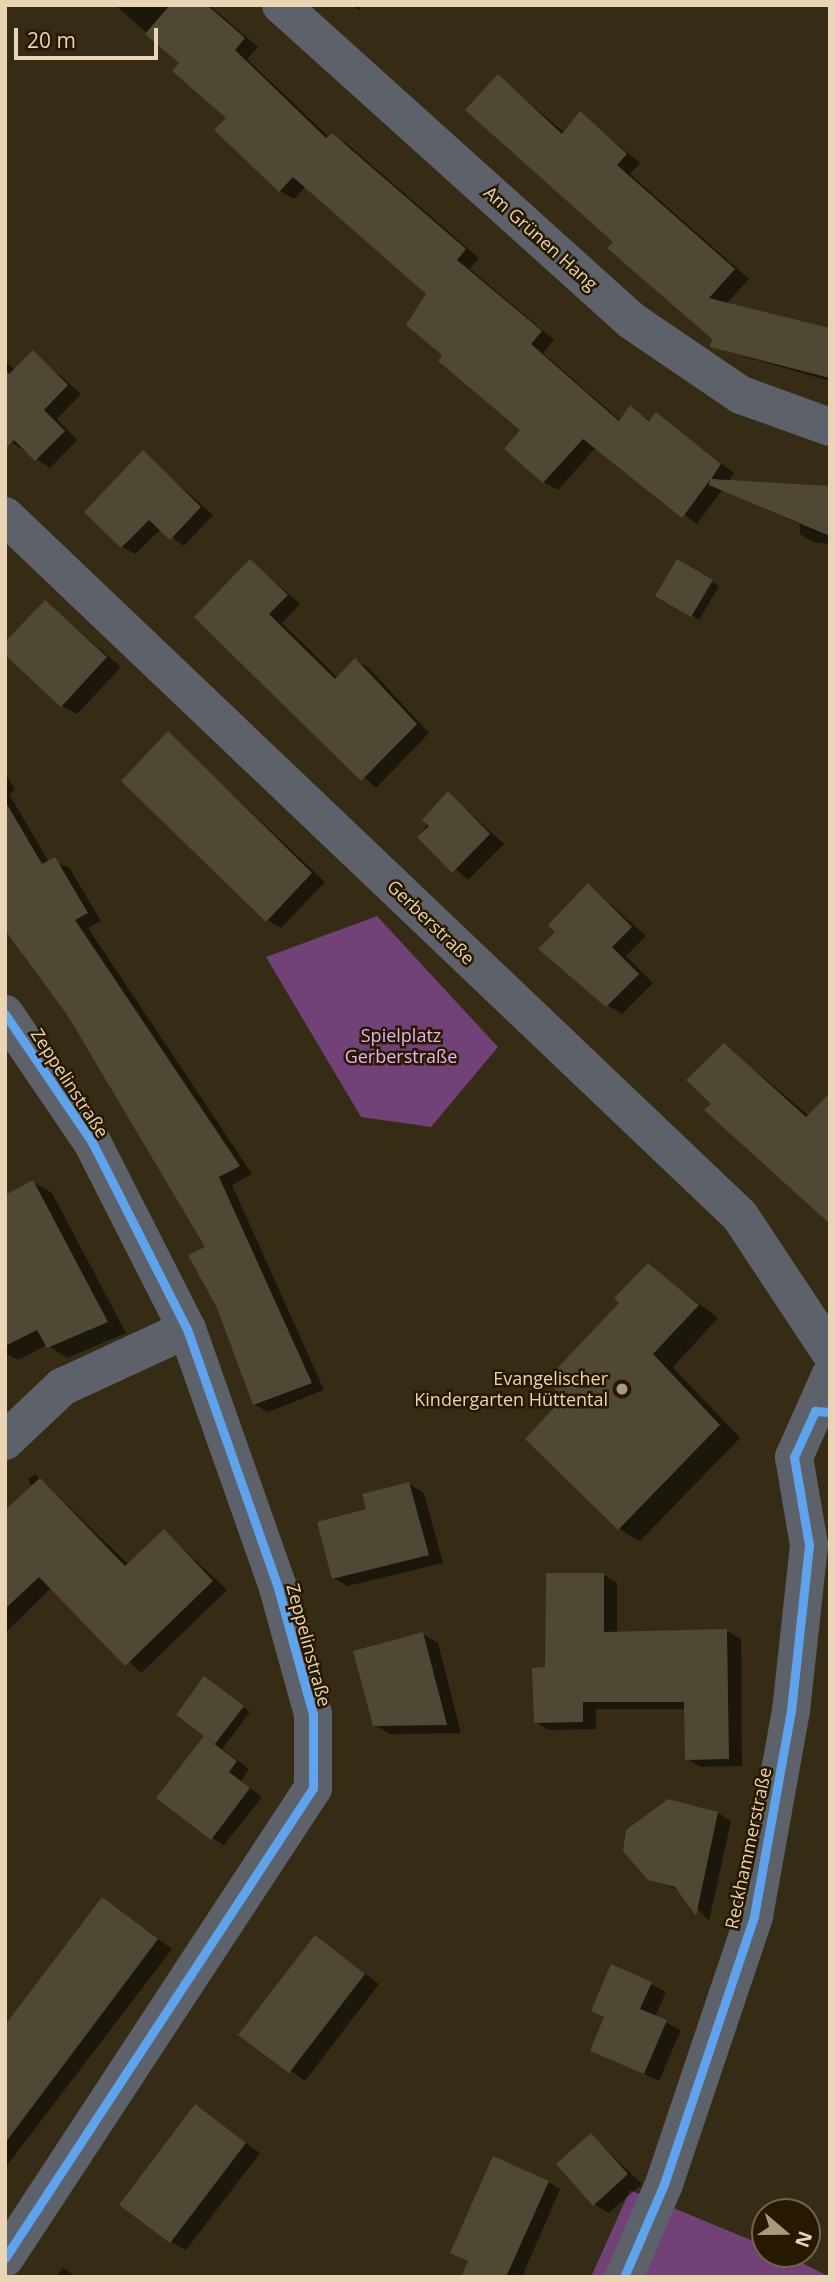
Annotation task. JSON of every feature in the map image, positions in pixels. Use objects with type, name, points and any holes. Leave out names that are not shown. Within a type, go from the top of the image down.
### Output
[{"type":"street","name":"Am Grünen Hang","points":[[281,5],[632,321],[741,395],[830,427]]},
{"type":"street","name":"Gerberstraße","points":[[5,516],[740,1216],[830,1352]]},
{"type":"street","name":"Zeppelinstraße","points":[[5,1014],[92,1142],[187,1329],[278,1588],[313,1714],[313,1788],[5,2258]]},
{"type":"street","points":[[5,1441],[62,1387],[187,1329]]},
{"type":"street","name":"Reckhammerstraße","points":[[624,2277],[664,2184],[754,1916],[792,1711],[809,1545],[794,1457],[830,1376]]},
{"type":"green space","name":"Spielplatz Gerberstraße","points":[[377,916],[498,1047],[431,1127],[361,1117],[266,957]]},
{"type":"green space","points":[[630,2190],[751,2240],[751,2268],[812,2268],[830,2277],[591,2277]]},
{"type":"building","points":[[170,5],[207,5],[245,38],[235,50],[326,138],[332,133],[466,249],[457,260],[542,331],[531,344],[619,421],[630,405],[649,421],[656,412],[721,464],[711,479],[830,486],[830,536],[709,485],[710,480],[682,518],[583,439],[543,483],[504,449],[520,430],[438,361],[442,355],[406,325],[426,294],[293,177],[279,192],[214,130],[226,118],[172,71],[179,63],[145,34]]},
{"type":"building","points":[[498,74],[562,134],[580,111],[627,154],[617,165],[735,269],[709,298],[830,328],[830,378],[710,347],[712,339],[607,248],[613,242],[465,110]]},
{"type":"building","points":[[33,350],[68,385],[44,410],[65,431],[35,461],[14,440],[5,449],[5,370],[9,374]]},
{"type":"building","points":[[143,450],[201,507],[170,540],[149,520],[121,548],[84,512]]},
{"type":"building","points":[[250,559],[288,595],[269,614],[335,679],[355,658],[417,724],[361,781],[194,617]]},
{"type":"building","points":[[677,559],[713,580],[691,617],[655,596]]},
{"type":"building","points":[[45,600],[107,657],[61,707],[5,655],[5,642]]},
{"type":"building","points":[[168,731],[312,873],[266,922],[121,781]]},
{"type":"building","points":[[448,791],[490,834],[452,873],[417,837],[429,826],[422,820]]},
{"type":"building","points":[[5,801],[42,864],[55,857],[88,913],[75,920],[240,1166],[219,1177],[312,1383],[253,1405],[217,1308],[188,1255],[205,1247],[68,1016],[5,930]]},
{"type":"building","points":[[588,883],[632,927],[612,947],[639,974],[606,1007],[538,949],[555,932],[548,925]]},
{"type":"building","points":[[724,1043],[806,1117],[830,1093],[830,1224],[704,1110],[711,1104],[686,1080]]},
{"type":"building","points":[[33,1180],[108,1322],[47,1348],[37,1330],[5,1346],[5,1195]]},
{"type":"building","name":"Evangelischer Kindergarten Hüttental","points":[[648,1263],[699,1305],[653,1354],[720,1425],[618,1530],[525,1439],[563,1398],[546,1380],[619,1303],[614,1298]]},
{"type":"building","points":[[40,1478],[125,1566],[164,1529],[213,1581],[125,1666],[39,1577],[5,1609],[5,1510]]},
{"type":"building","points":[[409,1482],[429,1555],[332,1579],[317,1522],[366,1509],[362,1494]]},
{"type":"building","points":[[546,1573],[604,1573],[604,1632],[727,1629],[729,1759],[685,1760],[684,1702],[583,1702],[583,1722],[534,1723],[532,1668],[545,1667]]},
{"type":"building","points":[[423,1632],[447,1725],[373,1726],[353,1651]]},
{"type":"building","points":[[204,1676],[244,1706],[215,1744],[176,1715]]},
{"type":"building","points":[[204,1736],[237,1761],[229,1772],[250,1788],[211,1840],[156,1798]]},
{"type":"building","points":[[668,1799],[718,1812],[696,1916],[675,1887],[648,1880],[623,1851],[626,1830]]},
{"type":"building","points":[[102,1897],[158,1939],[5,2143],[5,2025]]},
{"type":"building","points":[[315,1935],[365,1974],[289,2073],[238,2035]]},
{"type":"building","points":[[611,1964],[652,1982],[640,2009],[667,2020],[644,2074],[590,2051],[604,2017],[591,2011]]},
{"type":"building","points":[[195,2104],[246,2143],[170,2243],[119,2205]]},
{"type":"building","points":[[591,2133],[628,2174],[593,2206],[556,2164]]},
{"type":"building","points":[[493,2156],[549,2181],[506,2277],[461,2277],[468,2261],[450,2253]]},
{"type":"cycle path","points":[[5,1014],[92,1142],[187,1329],[278,1588],[313,1714],[313,1788],[5,2258]]},
{"type":"cycle path","points":[[624,2277],[664,2184],[754,1916],[791,1711],[809,1545],[794,1457],[815,1411],[830,1412]]},
{"type":"place","name":"Evangelischer Kindergarten Hüttental","points":[[622,1389]]}]
